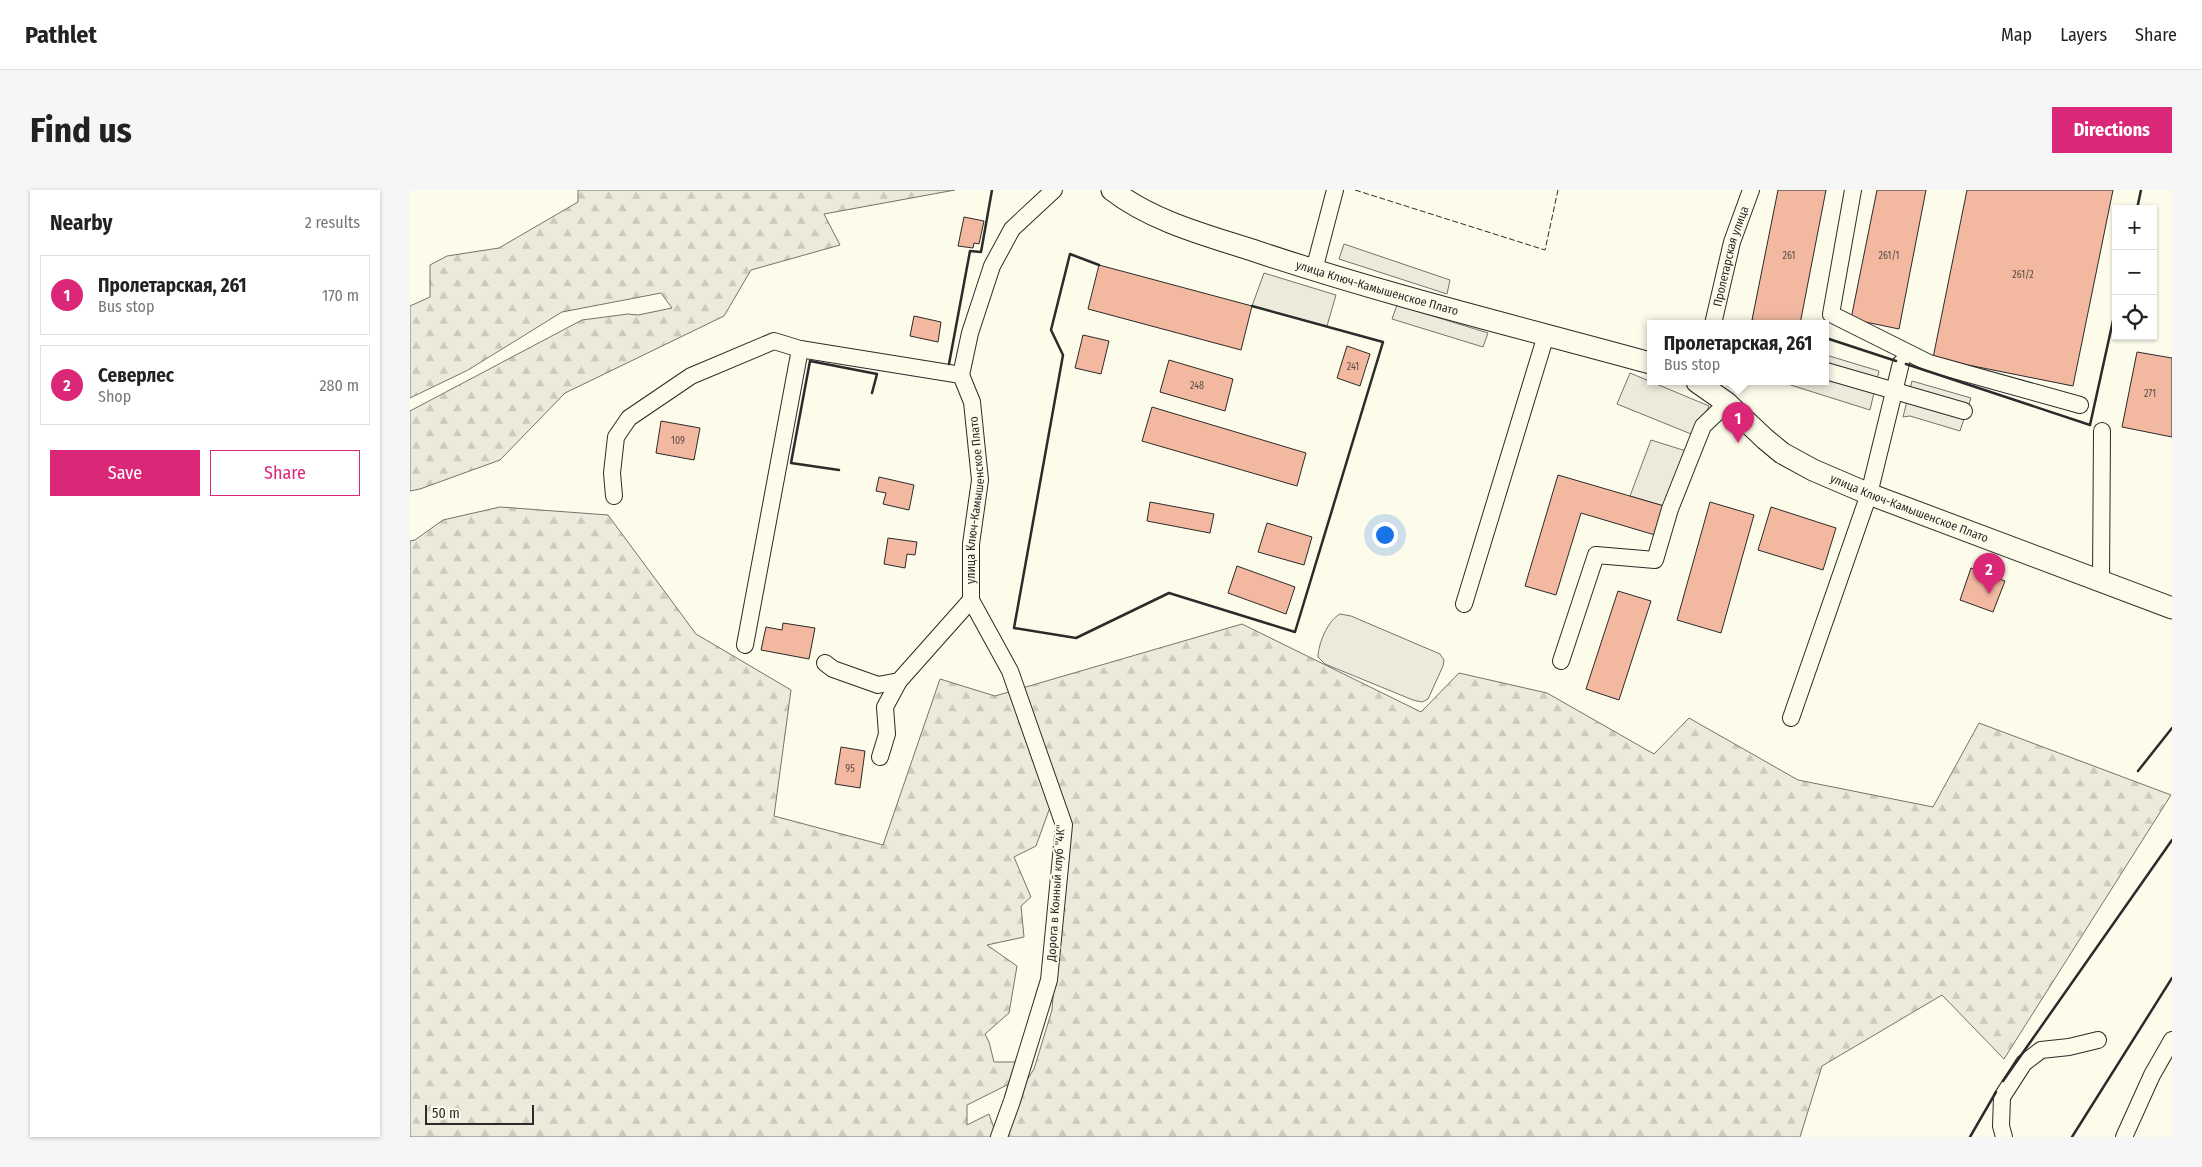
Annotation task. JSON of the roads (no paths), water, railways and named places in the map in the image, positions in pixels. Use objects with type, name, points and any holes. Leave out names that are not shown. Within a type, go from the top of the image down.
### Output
[{"type":"main road","name":"улица Ключ-Камышенское Плато","points":[[1112,190],[1155,215],[1193,230],[1314,270],[1647,363]]},
{"type":"main road","name":"улица Ключ-Камышенское Плато","points":[[1702,385],[1727,403],[1782,453],[1813,470],[1869,494],[2172,608]]},
{"type":"street","points":[[614,496],[612,473],[616,437],[629,418],[691,376],[774,341],[800,349],[960,376],[970,333],[992,266],[1012,229],[1054,190]]},
{"type":"street","points":[[1314,270],[1335,190]]},
{"type":"street","name":"Пролетарская улица","points":[[1714,320],[1732,242],[1751,190]]},
{"type":"street","points":[[1853,190],[1831,314],[1929,363],[2080,404]]},
{"type":"street","points":[[1464,604],[1546,335]]},
{"type":"street","points":[[745,645],[800,349]]},
{"type":"street","points":[[1791,718],[1869,494],[1901,363]]},
{"type":"street","points":[[1829,372],[1964,412]]},
{"type":"street","name":"улица Ключ-Камышенское Плато","points":[[960,376],[972,402],[980,480],[971,544],[971,600]]},
{"type":"street","points":[[1561,661],[1596,555],[1655,560],[1670,509],[1703,426],[1727,403]]},
{"type":"street","points":[[2101,582],[2102,431]]},
{"type":"street","points":[[880,757],[887,734],[885,707],[899,681],[971,600]]},
{"type":"street","name":"Дорога в Конный клуб \"4К\"","points":[[971,600],[1010,671],[1064,824],[1050,980],[1012,1101],[998,1137]]},
{"type":"street","points":[[825,663],[833,669],[878,685],[899,681]]},
{"type":"street","points":[[2004,1137],[2002,1097],[2024,1063],[2041,1050],[2069,1047],[2098,1040]]},
{"type":"street","points":[[2124,1137],[2152,1076],[2172,1040]]},
{"type":"place","name":"Пролетарская, 261","points":[[1738,443]]},
{"type":"place","name":"Северлес","points":[[1989,594]]}]
